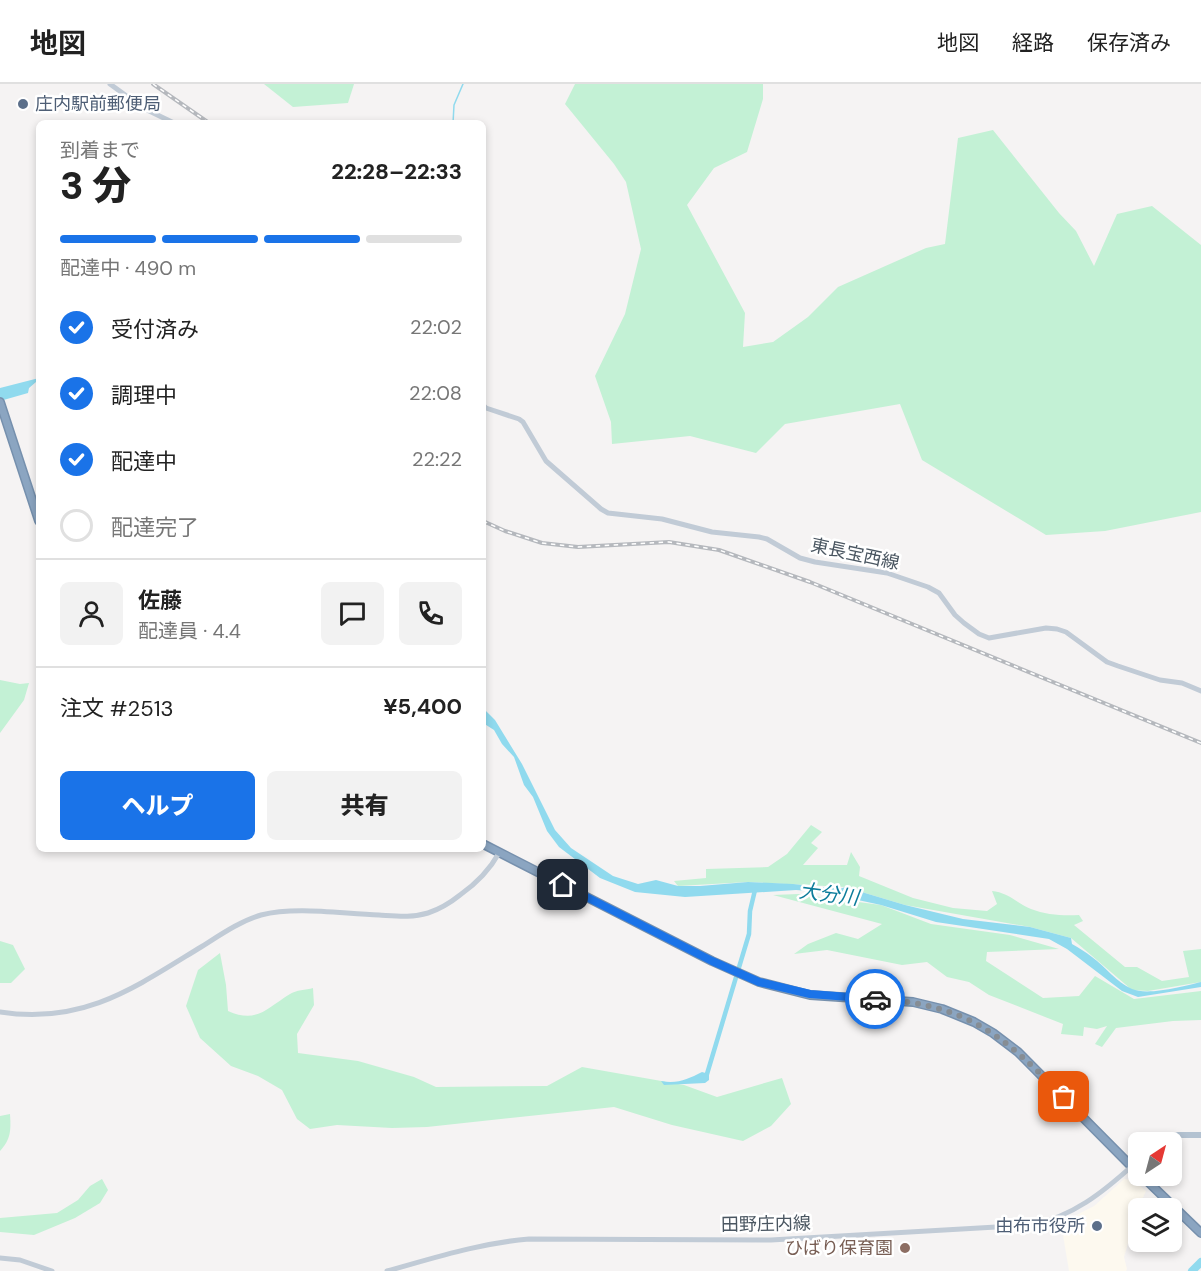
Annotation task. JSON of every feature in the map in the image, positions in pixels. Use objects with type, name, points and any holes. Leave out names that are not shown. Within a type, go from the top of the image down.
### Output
[{"type":"highway","points":[[0,402],[36,512]]},
{"type":"highway","points":[[486,846],[744,977],[799,993],[905,1001],[942,1009],[967,1018],[1011,1046],[1128,1162]]},
{"type":"highway","points":[[1152,1186],[1199,1232]]},
{"type":"main road","points":[[110,84],[143,108],[168,120]]},
{"type":"main road","name":"東長宝西線","points":[[486,408],[524,422],[546,461],[608,513],[662,519],[712,532],[759,537],[767,539],[800,558],[814,562],[886,573],[928,586],[939,593],[955,615],[979,634],[989,638],[1046,628],[1057,629],[1066,632],[1107,662],[1160,680],[1182,682],[1201,691]]},
{"type":"main road","points":[[0,1012],[48,1014],[99,1004],[135,988],[229,930],[264,915],[293,911],[404,917],[428,913],[445,906],[483,877],[499,853]]},
{"type":"main road","points":[[1182,1135],[1201,1135]]},
{"type":"main road","name":"田野庄内線","points":[[387,1271],[458,1251],[504,1241],[529,1239],[771,1240],[1032,1225],[1051,1221],[1081,1207],[1101,1194],[1128,1170]]},
{"type":"main road","points":[[0,1258],[20,1260],[52,1271]]},
{"type":"shaded area","name":"由布市役所","points":[[1124,1179],[1128,1179],[1128,1186],[1140,1186],[1146,1191],[1143,1198],[1128,1198],[1128,1243],[1124,1257],[1126,1271],[1069,1271],[1061,1223],[1094,1206]]},
{"type":"green space","points":[[264,84],[354,84],[348,103],[293,107]]},
{"type":"green space","points":[[575,84],[763,84],[763,99],[747,152],[714,168],[687,205],[745,313],[743,347],[773,342],[808,317],[838,287],[926,248],[945,244],[958,138],[993,130],[1076,231],[1094,266],[1117,214],[1152,206],[1201,245],[1201,512],[1105,531],[1046,535],[922,460],[900,404],[785,424],[756,453],[690,436],[612,444],[611,422],[595,376],[625,314],[641,249],[626,182],[565,104]]},
{"type":"green space","points":[[0,680],[20,684],[29,683],[24,700],[0,733]]},
{"type":"green space","points":[[811,825],[822,832],[811,843],[818,848],[803,865],[847,865],[851,852],[860,867],[859,876],[913,898],[953,908],[987,911],[997,904],[992,891],[1002,893],[1037,911],[1055,915],[1079,915],[1083,921],[1074,925],[1125,967],[1137,967],[1162,981],[1189,977],[1183,951],[1201,949],[1201,982],[1148,991],[1132,990],[1071,938],[1030,927],[905,905],[845,887],[748,882],[678,886],[674,881],[706,878],[706,869],[768,867],[787,854]]},
{"type":"green space","points":[[798,894],[881,905],[931,924],[1010,935],[1059,949],[987,952],[986,961],[1043,998],[1079,996],[1095,976],[1134,999],[1201,991],[1201,1020],[1116,1028],[1102,1047],[1095,1044],[1107,1026],[1097,1029],[1084,1027],[1083,1036],[1061,1034],[1063,1024],[989,995],[969,982],[947,977],[927,962],[902,965],[827,950],[794,954],[808,944],[836,933],[858,939],[882,924],[773,895]]},
{"type":"green space","points":[[0,941],[13,945],[25,969],[11,983],[0,983]]},
{"type":"green space","points":[[220,953],[228,1011],[238,1015],[261,1013],[292,993],[313,988],[314,1005],[297,1034],[298,1053],[358,1061],[414,1077],[436,1087],[547,1086],[582,1067],[684,1085],[717,1097],[782,1078],[791,1104],[771,1126],[743,1141],[672,1125],[614,1107],[427,1127],[337,1125],[310,1129],[297,1119],[282,1090],[258,1076],[231,1066],[200,1038],[186,1006],[198,970]]},
{"type":"green space","points":[[10,1114],[10,1134],[0,1151],[0,1116]]},
{"type":"green space","points":[[102,1179],[108,1190],[100,1203],[75,1218],[34,1235],[0,1232],[0,1218],[57,1213],[78,1200],[90,1186]]},
{"type":"water","points":[[36,379],[28,393],[0,401],[0,388]]},
{"type":"water","points":[[486,711],[495,720],[522,764],[555,830],[571,848],[613,876],[638,884],[656,880],[678,886],[748,882],[840,889],[845,887],[963,919],[1030,927],[1071,938],[1072,944],[1090,955],[1121,982],[1139,991],[1157,991],[1201,982],[1201,987],[1138,997],[1122,991],[1067,949],[1049,939],[936,922],[881,905],[821,892],[796,890],[685,897],[635,892],[600,878],[559,847],[547,831],[533,797],[524,785],[514,757],[502,744],[494,730],[486,725]]},
{"type":"water","points":[[702,1072],[709,1074],[709,1080],[705,1083],[664,1085],[661,1081],[683,1080]]},
{"type":"waterway","points":[[453,120],[454,105],[463,84]]},
{"type":"waterway","points":[[707,1074],[749,934],[750,911],[755,890]]},
{"type":"waterway","points":[[1192,1271],[1201,1262]]},
{"type":"railway","points":[[153,84],[205,120]]},
{"type":"railway","points":[[486,522],[542,543],[578,547],[669,542],[719,550],[810,582],[1201,743]]},
{"type":"way so far","points":[[875,999],[928,1005],[974,1022],[1011,1046],[1064,1097]]},
{"type":"place","name":"庄内駅前郵便局","points":[[23,104]]},
{"type":"place","name":"由布市役所","points":[[1097,1226]]},
{"type":"place","name":"ひばり保育園","points":[[905,1248]]},
{"type":"route","points":[[563,885],[744,977],[782,989],[810,994],[875,999]]},
{"type":"water label","name":"大分川","points":[[829,894]]}]
